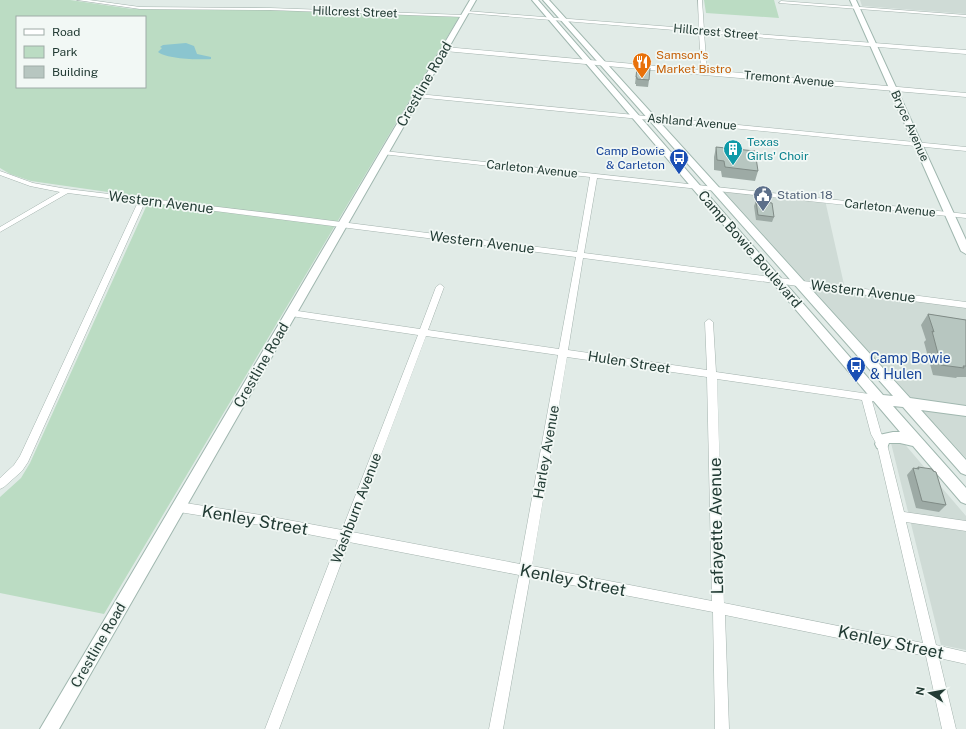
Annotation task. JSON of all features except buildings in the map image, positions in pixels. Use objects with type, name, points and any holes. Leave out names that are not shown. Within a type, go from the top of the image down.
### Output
[{"type":"main road","name":"Crestline Road","points":[[49,729],[473,0]]},
{"type":"main road","name":"Camp Bowie Boulevard","points":[[535,0],[966,498]]},
{"type":"main road","name":"Camp Bowie Boulevard","points":[[546,0],[602,64],[716,188],[966,469]]},
{"type":"main road","name":"Bryce Avenue","points":[[855,4],[966,251]]},
{"type":"main road","points":[[732,228],[748,225]]},
{"type":"main road","name":"Hulen Street","points":[[880,399],[966,411]]},
{"type":"main road","points":[[882,444],[884,439],[891,436],[905,438],[918,443]]},
{"type":"street","name":"Hillcrest Street","points":[[79,0],[128,7],[465,14],[551,19],[966,52]]},
{"type":"street","points":[[700,0],[704,72]]},
{"type":"street","points":[[781,2],[855,4],[966,16]]},
{"type":"street","points":[[169,8],[175,4]]},
{"type":"street","name":"Tremont Avenue","points":[[445,50],[966,95]]},
{"type":"street","name":"Ashland Avenue","points":[[418,96],[966,149]]},
{"type":"street","name":"Carleton Avenue","points":[[384,153],[966,216]]},
{"type":"street","name":"Western Avenue","points":[[0,173],[32,185],[67,190],[966,305]]},
{"type":"street","name":"Harley Avenue","points":[[496,729],[594,175]]},
{"type":"street","points":[[0,230],[67,190]]},
{"type":"street","points":[[0,484],[18,468],[24,459],[142,200]]},
{"type":"street","name":"Washburn Avenue","points":[[272,729],[440,287]]},
{"type":"street","name":"Hulen Street","points":[[291,313],[880,399]]},
{"type":"street","name":"Lafayette Avenue","points":[[709,322],[712,375],[722,729]]},
{"type":"street","points":[[866,398],[876,434],[882,444],[949,729]]},
{"type":"street","name":"Kenley Street","points":[[179,507],[261,520],[346,536],[966,658]]},
{"type":"street","points":[[899,516],[966,526]]},
{"type":"shaded area","points":[[860,0],[966,0],[966,14],[862,6]]},
{"type":"shaded area","points":[[722,189],[825,200],[845,289],[966,305],[966,458]]},
{"type":"shaded area","points":[[902,441],[966,516],[966,650],[941,645],[891,443]]},
{"type":"green space","points":[[0,0],[70,0],[132,9],[270,10],[459,17],[104,614],[0,593],[0,497],[21,478],[30,463],[150,198],[31,181],[10,174],[0,168]]},
{"type":"green space","points":[[704,0],[774,0],[779,18],[706,13]]},
{"type":"water","points":[[186,43],[194,46],[197,54],[211,57],[211,59],[176,58],[158,52],[162,48],[160,47],[163,45]]},
{"type":"place","name":"Samson's Market Bistro","points":[[642,79]]},
{"type":"place","name":"Texas Girls' Choir","points":[[733,166]]},
{"type":"place","name":"Camp Bowie & Carleton","points":[[679,175]]},
{"type":"place","name":"Station 18","points":[[763,212]]},
{"type":"place","name":"Camp Bowie & Hulen","points":[[856,383]]}]
